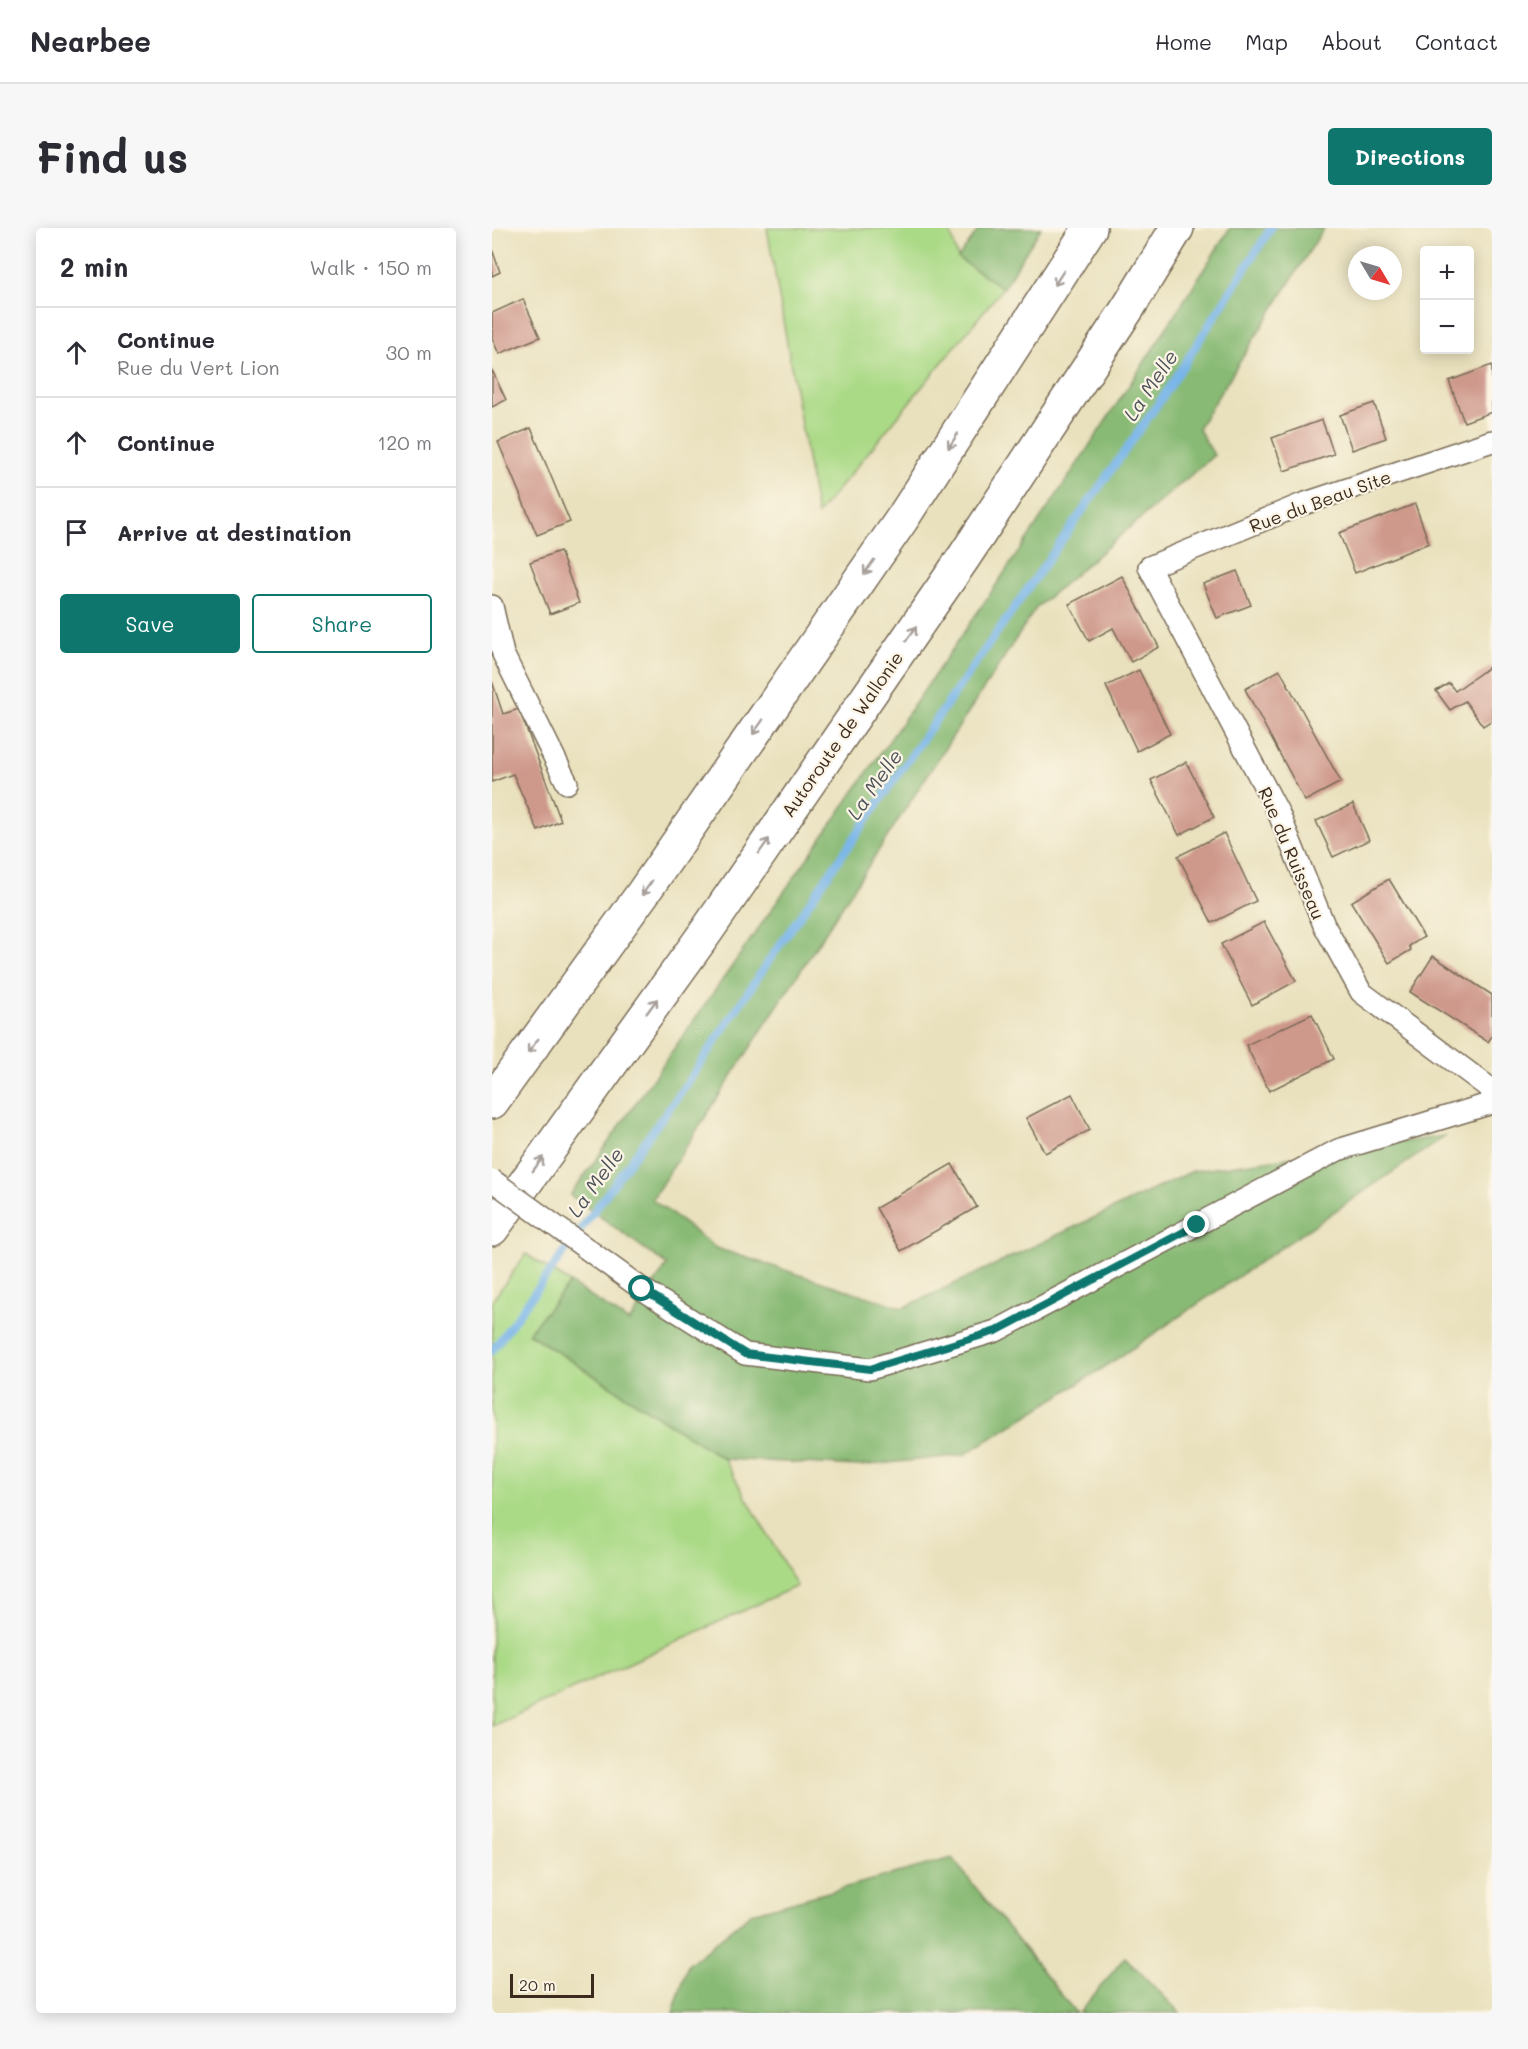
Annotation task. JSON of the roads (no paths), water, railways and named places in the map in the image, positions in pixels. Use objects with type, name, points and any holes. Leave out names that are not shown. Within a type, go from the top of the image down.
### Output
[{"type":"highway","points":[[492,1102],[650,884],[896,529],[1090,228]]},
{"type":"highway","name":"Autoroute de Wallonie","points":[[492,1229],[706,932],[957,566],[1128,308],[1177,228]]},
{"type":"street","name":"Rue du Beau Site","points":[[1149,567],[1300,505],[1492,441]]},
{"type":"street","name":"Rue du Ruisseau","points":[[1149,567],[1279,814],[1324,925],[1361,992],[1492,1090]]},
{"type":"street","points":[[492,606],[503,654],[567,783]]},
{"type":"street","points":[[492,1180],[642,1289],[745,1354],[870,1369],[996,1331],[1338,1150],[1492,1103]]},
{"type":"waterway","name":"La Melle","points":[[492,1351],[686,1085],[768,962],[1167,391],[1271,228]]}]
